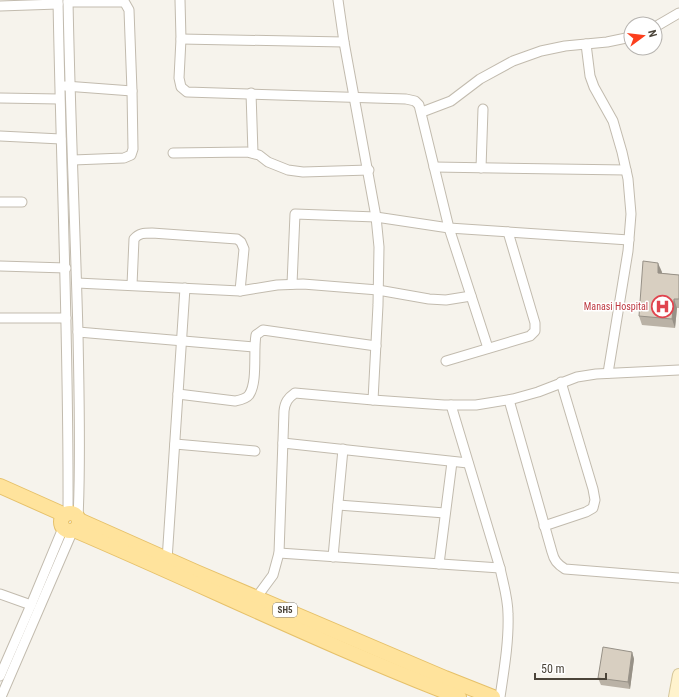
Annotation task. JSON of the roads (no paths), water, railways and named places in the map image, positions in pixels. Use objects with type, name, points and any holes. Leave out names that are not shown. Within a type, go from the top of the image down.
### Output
[{"type":"main road","name":"SH5","points":[[0,486],[70,522],[268,616],[459,697]]},
{"type":"main road","name":"SH5","points":[[0,496],[168,560],[493,697]]},
{"type":"main road","points":[[675,697],[679,675]]},
{"type":"street","points":[[180,0],[181,39],[179,78],[181,87],[188,92],[406,99],[415,101],[419,105],[422,112],[449,228],[488,348]]},
{"type":"street","points":[[338,0],[354,98],[369,170],[379,247],[373,400]]},
{"type":"street","points":[[1,697],[70,522],[80,481],[77,283],[70,86],[68,1],[122,2],[127,6],[128,10],[133,149],[131,155],[124,158],[73,160]]},
{"type":"street","points":[[0,6],[58,2],[59,85],[66,268],[70,522],[1,672]]},
{"type":"street","points":[[663,23],[679,14]]},
{"type":"street","points":[[422,112],[451,101],[480,79],[513,61],[541,51],[565,46],[623,38]]},
{"type":"street","points":[[181,39],[344,42]]},
{"type":"street","points":[[586,44],[590,76],[594,87],[613,121],[622,152],[626,170],[631,214],[629,240],[608,373]]},
{"type":"street","points":[[59,85],[132,91]]},
{"type":"street","points":[[251,93],[253,153]]},
{"type":"street","points":[[0,98],[60,99]]},
{"type":"street","points":[[481,168],[483,109]]},
{"type":"street","points":[[0,136],[61,139]]},
{"type":"street","points":[[173,153],[247,152],[259,155],[268,162],[288,170],[303,172],[369,170]]},
{"type":"street","points":[[434,167],[626,170]]},
{"type":"street","points":[[0,202],[22,202]]},
{"type":"street","points":[[292,284],[295,214],[376,217],[449,228],[629,240]]},
{"type":"street","points":[[446,361],[530,336],[535,331],[535,323],[508,232]]},
{"type":"street","points":[[132,285],[134,239],[137,235],[152,233],[237,239],[242,242],[244,249],[240,291]]},
{"type":"street","points":[[0,266],[66,268]]},
{"type":"street","points":[[77,283],[240,291],[277,285],[303,284],[378,290],[429,299],[446,300],[471,296]]},
{"type":"street","points":[[168,560],[184,288]]},
{"type":"street","points":[[0,318],[66,318]]},
{"type":"street","points":[[178,394],[235,400],[243,399],[248,396],[252,388],[254,347],[256,335],[259,332],[268,330],[376,346]]},
{"type":"street","points":[[78,332],[254,347]]},
{"type":"street","points":[[256,598],[274,575],[279,553],[284,411],[285,403],[289,397],[295,393],[373,400],[451,405],[476,405],[509,400],[538,392],[560,382],[577,377],[608,373],[679,370]]},
{"type":"street","points":[[544,526],[586,512],[593,508],[595,500],[593,489],[560,382]]},
{"type":"street","points":[[509,400],[554,560],[558,565],[564,568],[679,578]]},
{"type":"street","points":[[451,405],[500,568],[508,613],[507,642],[500,697]]},
{"type":"street","points":[[282,443],[468,463]]},
{"type":"street","points":[[175,444],[255,451]]},
{"type":"street","points":[[333,557],[343,449]]},
{"type":"street","points":[[439,564],[452,462]]},
{"type":"street","points":[[338,505],[445,513]]},
{"type":"street","points":[[279,553],[500,568]]},
{"type":"street","points":[[0,594],[31,605]]},
{"type":"place","name":"Manasi Hospital","points":[[663,306]]}]
